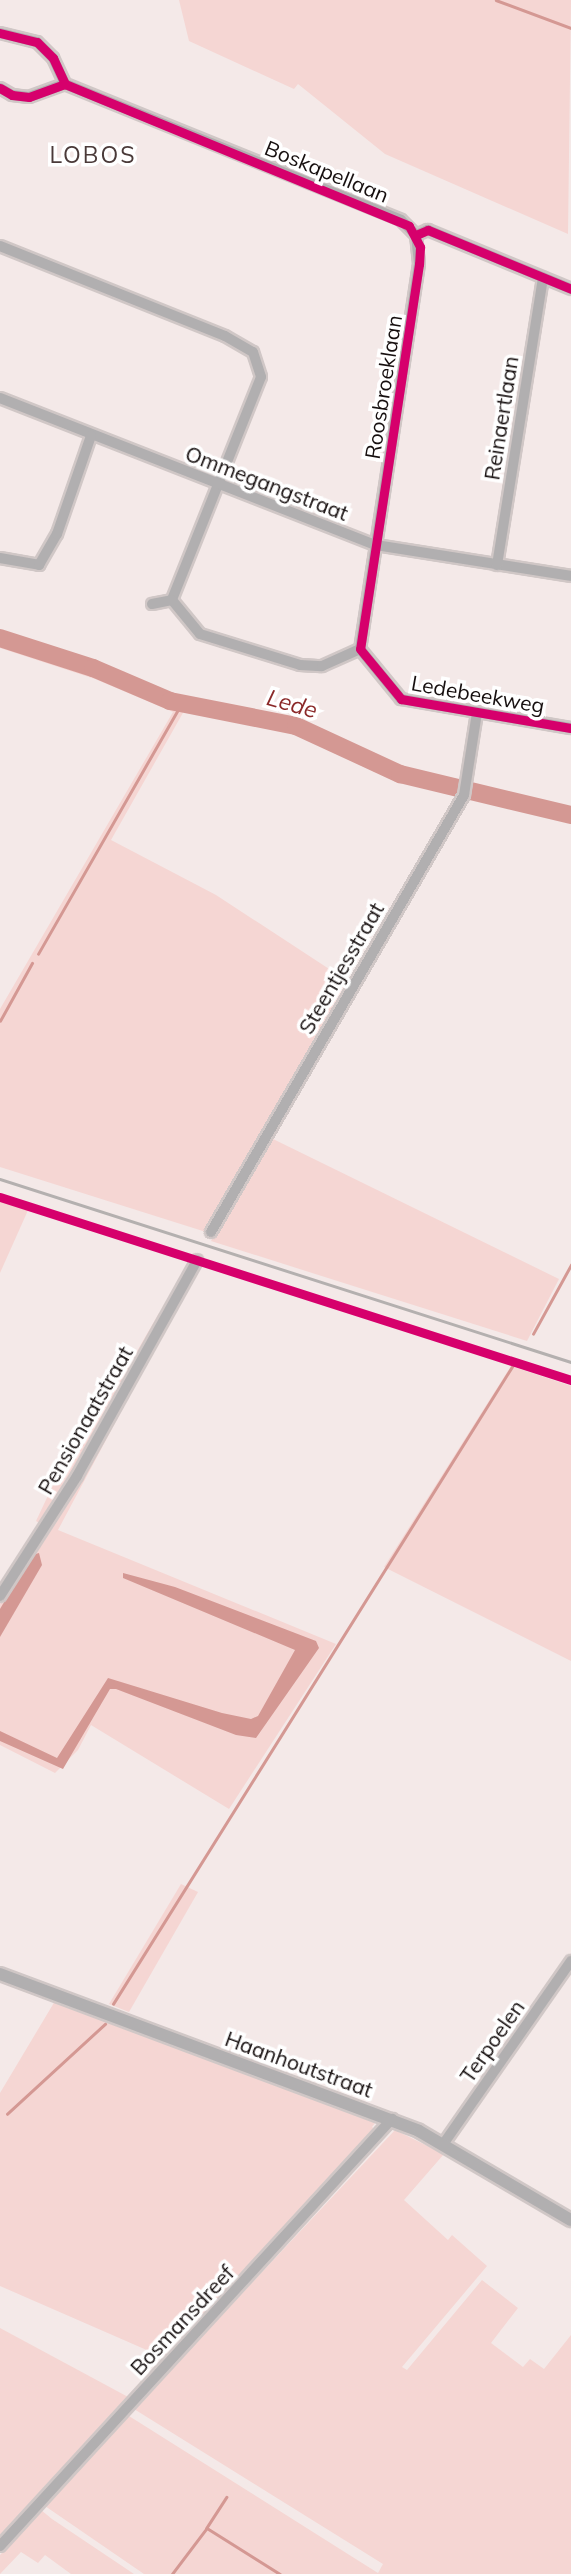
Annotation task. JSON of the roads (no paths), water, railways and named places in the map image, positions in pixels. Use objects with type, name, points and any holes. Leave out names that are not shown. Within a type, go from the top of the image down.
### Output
[{"type":"street","points":[[0,33],[37,41],[53,58],[65,85],[29,97],[12,95],[0,88]]},
{"type":"street","name":"Boskapellaan","points":[[65,85],[401,220],[416,235],[428,230],[571,289]]},
{"type":"street","name":"Roosbroeklaan","points":[[360,649],[419,264],[416,235]]},
{"type":"street","points":[[0,246],[225,336],[253,352],[261,377],[172,600]]},
{"type":"street","name":"Reinaertlaan","points":[[497,565],[543,278]]},
{"type":"street","name":"Ommegangstraat","points":[[0,398],[91,436],[376,545],[571,576]]},
{"type":"street","points":[[0,558],[39,565],[57,534],[91,436]]},
{"type":"street","points":[[152,604],[172,600]]},
{"type":"street","points":[[172,600],[200,634],[300,665],[322,666],[360,649]]},
{"type":"street","name":"Ledebeekweg","points":[[360,649],[401,699],[571,728]]},
{"type":"street","name":"Steentjesstraat","points":[[211,1233],[464,795],[477,713]]},
{"type":"street","name":"Pensionaatstraat","points":[[0,1596],[77,1476],[197,1260]]},
{"type":"street","name":"Terpoelen","points":[[444,2143],[571,1961]]},
{"type":"street","name":"Haanhoutstraat","points":[[0,1974],[392,2119],[444,2143],[571,2220]]},
{"type":"street","name":"Bosmansdreef","points":[[0,2546],[392,2119]]},
{"type":"waterway","points":[[496,0],[571,28]]},
{"type":"waterway","name":"Lede","points":[[0,638],[93,668],[170,701],[296,726],[400,774],[571,815]]},
{"type":"waterway","points":[[38,954],[182,703]]},
{"type":"waterway","points":[[0,1021],[32,963]]},
{"type":"waterway","points":[[533,1334],[571,1265]]},
{"type":"waterway","points":[[113,2004],[513,1365]]},
{"type":"waterway","points":[[7,2114],[105,2024]]},
{"type":"waterway","points":[[227,2497],[207,2528],[280,2574]]},
{"type":"waterway","points":[[172,2574],[206,2529]]},
{"type":"railway","points":[[0,1179],[571,1362]]},
{"type":"district","name":"LOBOS","points":[[93,155]]}]
